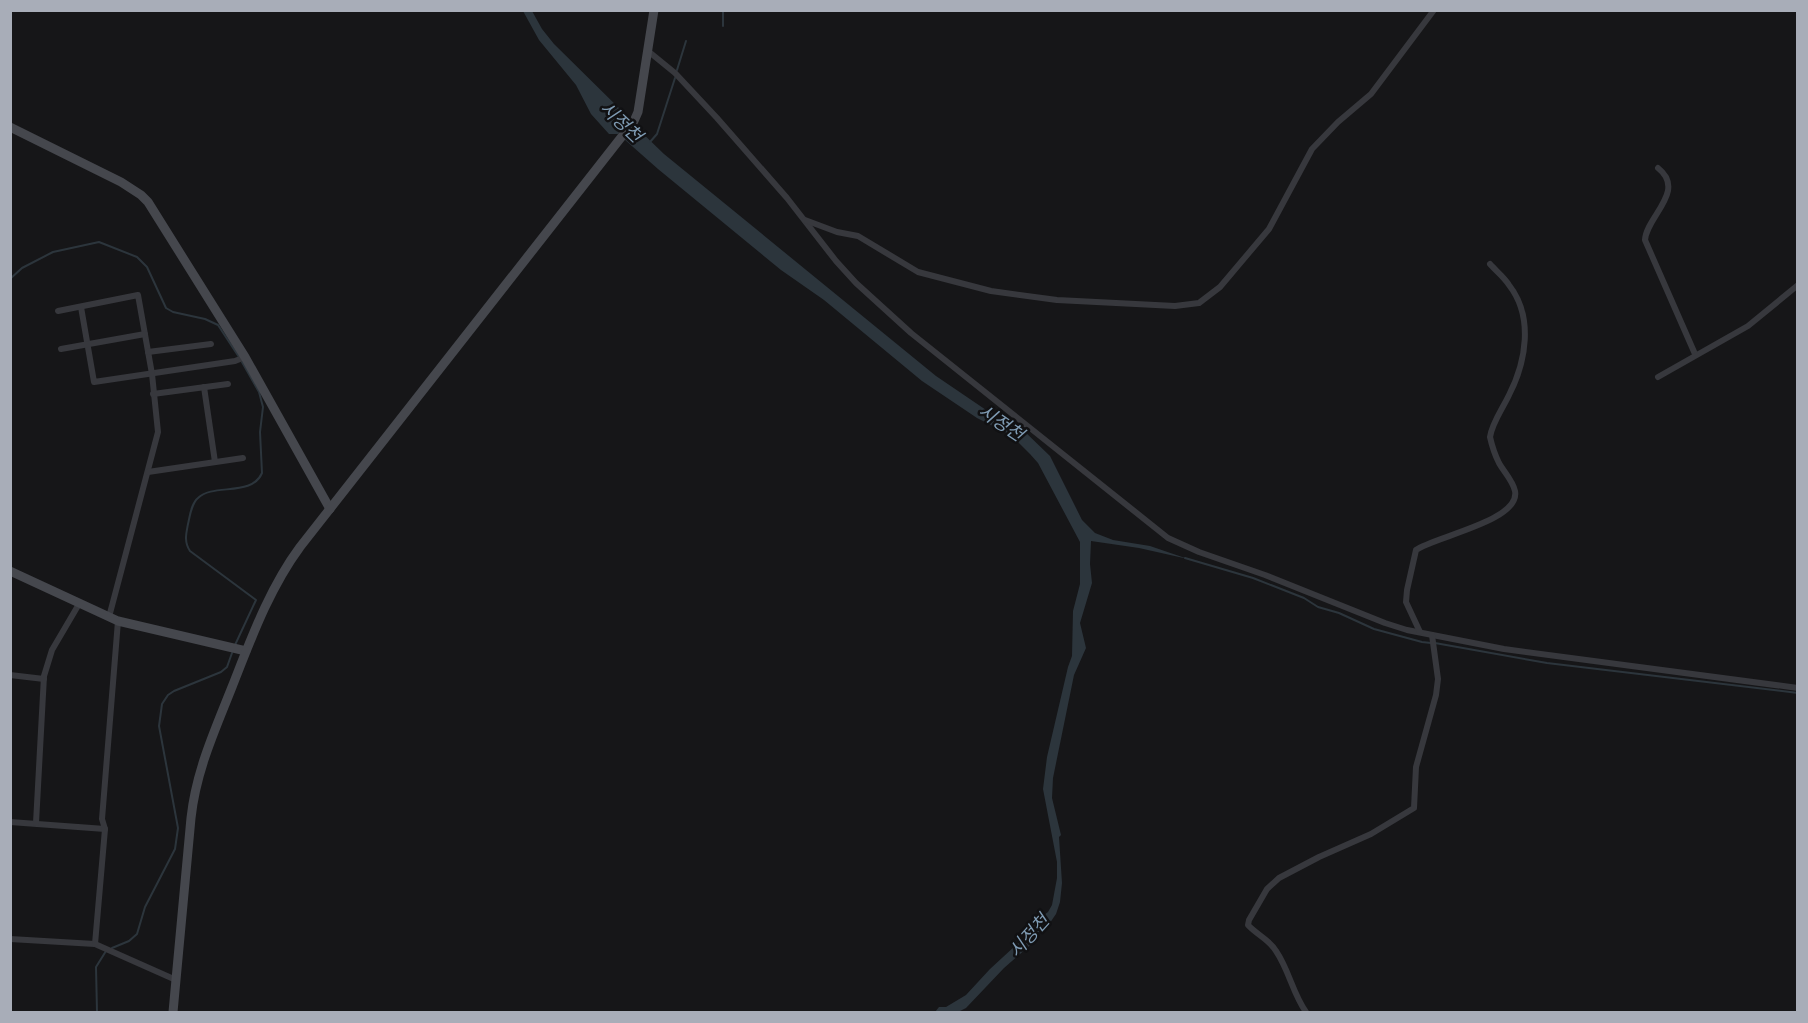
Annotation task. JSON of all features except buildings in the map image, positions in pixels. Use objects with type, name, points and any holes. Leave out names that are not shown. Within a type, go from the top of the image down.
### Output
[{"type":"main road","points":[[173,1012],[195,788],[209,744],[267,603],[283,572],[330,509],[634,121],[638,112],[654,10]]},
{"type":"main road","points":[[10,127],[121,182],[148,202],[245,357],[330,509]]},
{"type":"main road","points":[[10,571],[113,619],[150,630],[246,651]]},
{"type":"street","points":[[805,220],[837,232],[858,236],[918,272],[991,291],[1066,300],[1175,306],[1199,303],[1221,287],[1269,228],[1312,149],[1338,122],[1371,94],[1434,10]]},
{"type":"street","points":[[648,51],[675,73],[717,118],[805,220],[846,273],[893,317],[1168,538],[1385,623],[1432,635],[1504,649],[1797,688]]},
{"type":"street","points":[[1658,168],[1667,179],[1667,194],[1645,240],[1695,354]]},
{"type":"street","points":[[1420,632],[1406,602],[1416,550],[1493,519],[1510,505],[1515,496],[1515,491],[1499,462],[1490,437],[1519,376],[1523,355],[1524,325],[1518,302],[1510,286],[1490,264]]},
{"type":"street","points":[[1658,377],[1748,326],[1797,285]]},
{"type":"street","points":[[58,311],[138,296],[152,374],[158,432],[113,619],[102,819],[105,829],[95,945]]},
{"type":"street","points":[[81,307],[94,382],[235,361],[245,357]]},
{"type":"street","points":[[61,349],[145,334]]},
{"type":"street","points":[[148,352],[211,344]]},
{"type":"street","points":[[153,394],[228,384]]},
{"type":"street","points":[[204,387],[215,462]]},
{"type":"street","points":[[148,472],[243,459]]},
{"type":"street","points":[[36,823],[44,679],[52,650],[80,604]]},
{"type":"street","points":[[1305,1012],[1290,976],[1276,951],[1269,941],[1248,926],[1249,920],[1267,889],[1279,878],[1371,834],[1414,808],[1416,767],[1436,695],[1438,679],[1432,635]]},
{"type":"street","points":[[10,675],[44,679]]},
{"type":"street","points":[[10,822],[105,829]]},
{"type":"street","points":[[10,939],[95,945],[176,980]]},
{"type":"water","name":"시정천","points":[[523,11],[532,11],[554,44],[629,118],[618,134],[609,134],[591,114],[576,85],[539,40]]},
{"type":"water","name":"시정천","points":[[635,126],[664,154],[936,376],[989,412],[1023,430],[1050,456],[1082,520],[1095,533],[1113,540],[1150,546],[1188,559],[1139,548],[1091,541],[1092,583],[1080,623],[1086,648],[1074,675],[1053,778],[1052,798],[1061,835],[1059,837],[1062,883],[1060,902],[1056,914],[1045,930],[1036,933],[1034,942],[1004,968],[966,1008],[958,1012],[935,1012],[939,1007],[946,1007],[966,995],[1027,935],[1033,923],[1048,912],[1052,905],[1057,878],[1057,862],[1043,789],[1047,757],[1072,656],[1073,611],[1080,584],[1080,542],[1038,463],[1011,435],[977,418],[922,381],[658,169],[624,139]]},
{"type":"waterway","points":[[723,10],[723,26]]},
{"type":"waterway","points":[[677,70],[686,41]]},
{"type":"waterway","points":[[650,142],[657,134],[675,78]]},
{"type":"waterway","points":[[10,279],[22,268],[53,252],[99,242],[137,257],[147,267],[166,308],[218,325],[239,357]]},
{"type":"waterway","points":[[235,645],[256,600],[190,551],[186,538],[191,510],[198,498],[213,491],[250,485],[262,473],[260,432],[263,407],[259,392],[242,362]]},
{"type":"waterway","points":[[1185,558],[1253,578],[1374,629],[1431,643]]},
{"type":"waterway","points":[[1435,643],[1547,663],[1798,693]]},
{"type":"waterway","points":[[112,948],[129,941],[137,934],[145,907],[175,849],[178,828],[159,726],[162,704],[174,691],[221,672],[227,667],[232,653]]},
{"type":"waterway","points":[[97,1012],[96,967],[106,951]]}]
